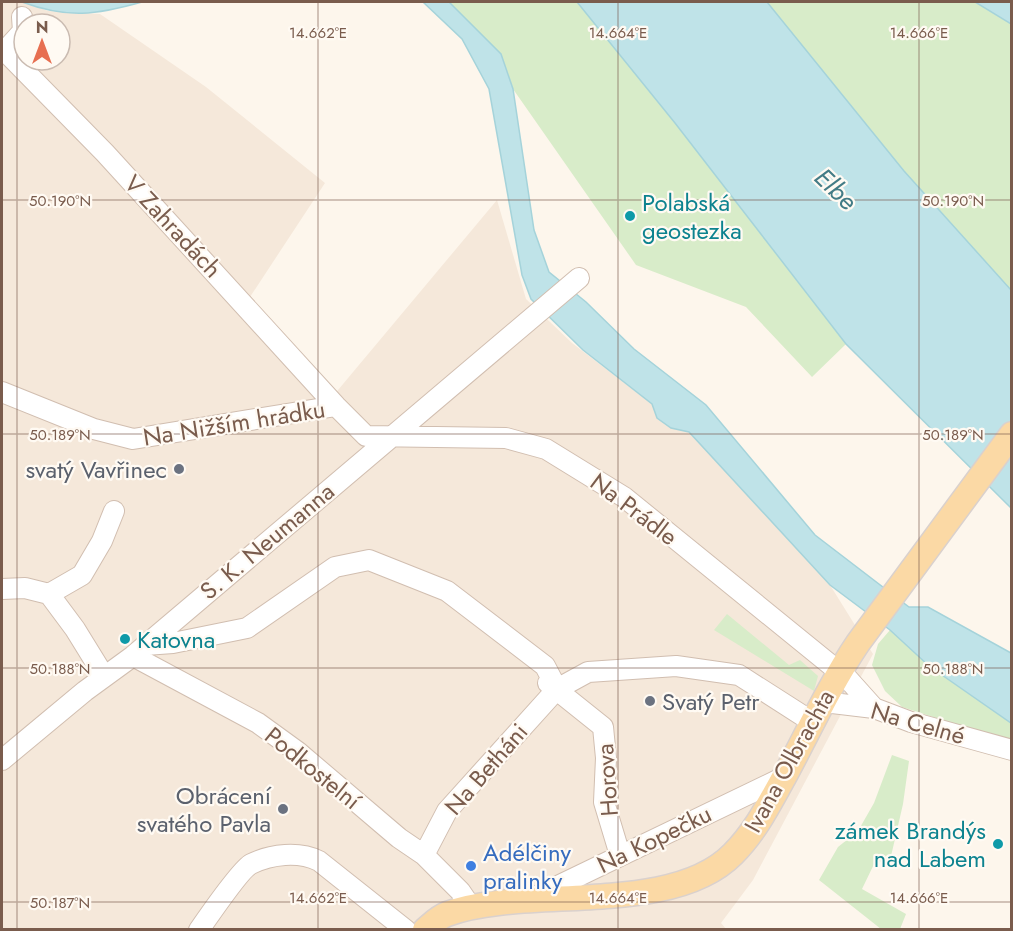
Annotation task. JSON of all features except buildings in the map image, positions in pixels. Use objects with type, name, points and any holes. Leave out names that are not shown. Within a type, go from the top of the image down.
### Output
[{"type":"main road","name":"Ivana Olbrachta","points":[[425,930],[444,914],[471,907],[629,894],[691,880],[713,870],[732,856],[758,826],[838,673],[867,629],[1011,434]]},
{"type":"street","name":"V Zahradách","points":[[3,50],[121,170],[336,406]]},
{"type":"street","name":"S. K. Neumanna","points":[[2,760],[139,650],[579,278]]},
{"type":"street","name":"Na Nižším hrádku","points":[[2,392],[94,429],[133,439],[336,406],[366,436],[392,438]]},
{"type":"street","name":"Na Prádle","points":[[392,438],[506,438],[546,449],[624,496],[848,679],[874,708]]},
{"type":"street","points":[[49,594],[82,575],[102,541],[114,512]]},
{"type":"street","points":[[139,650],[247,628],[335,567],[369,560],[447,591],[545,666],[557,689]]},
{"type":"street","points":[[2,589],[25,588],[49,594],[75,629],[104,676]]},
{"type":"street","name":"Horova","points":[[470,623],[603,727],[606,758],[604,802],[620,855]]},
{"type":"street","name":"Podkostelní","points":[[139,650],[258,723],[298,752],[399,838],[424,855],[460,891],[471,907]]},
{"type":"street","name":"Na Betháni","points":[[424,855],[447,811],[557,689],[588,672],[676,666],[739,675],[819,712]]},
{"type":"street","name":"Na Celné","points":[[819,712],[874,708],[911,722],[1011,750]]},
{"type":"street","name":"Na Kopečku","points":[[525,902],[784,777]]},
{"type":"street","points":[[199,930],[249,864],[279,856],[305,854],[319,861],[406,930]]},
{"type":"shaded area","points":[[2,2],[22,2],[48,11],[65,12],[12,12],[12,72],[72,72],[72,12],[100,14],[206,87],[325,183],[248,300],[333,396],[497,200],[526,299],[572,343],[652,404],[657,418],[671,428],[689,432],[830,585],[873,654],[753,880],[721,923],[726,929],[2,930]]},
{"type":"green space","points":[[449,2],[577,2],[675,123],[846,344],[812,377],[746,307],[636,265],[513,89],[501,54]]},
{"type":"green space","points":[[767,2],[975,2],[1011,24],[1011,290],[904,171]]},
{"type":"green space","points":[[727,614],[789,665],[800,660],[818,676],[814,691],[714,630]]},
{"type":"green space","points":[[890,630],[929,666],[1011,723],[1011,742],[902,707],[885,691],[872,665],[878,644]]},
{"type":"green space","points":[[892,755],[909,761],[903,804],[889,865],[876,860],[862,889],[906,914],[900,929],[881,929],[819,880],[838,847],[858,831],[874,803]]},
{"type":"water","points":[[22,2],[142,2],[110,10],[82,13],[61,12]]},
{"type":"water","points":[[423,2],[449,2],[501,54],[513,89],[534,230],[549,272],[586,302],[634,349],[706,405],[815,535],[909,607],[928,607],[1011,653],[1011,723],[929,666],[890,630],[830,585],[689,432],[671,428],[657,418],[652,404],[583,350],[531,299],[522,275],[489,89],[462,39]]},
{"type":"water","name":"Elbe","points":[[577,2],[767,2],[904,171],[1011,290],[1011,508],[846,344],[675,123]]},
{"type":"water","points":[[975,2],[1011,2],[1011,24]]},
{"type":"place","name":"Polabská geostezka","points":[[630,216]]},
{"type":"place","name":"svatý Vavřinec","points":[[179,469]]},
{"type":"place","name":"Katovna","points":[[125,639]]},
{"type":"place","name":"Svatý Petr","points":[[650,701]]},
{"type":"place","name":"Obrácení svatého Pavla","points":[[283,809]]},
{"type":"place","name":"zámek Brandýs nad Labem","points":[[998,844]]},
{"type":"place","name":"Adélčiny pralinky","points":[[471,866]]}]
